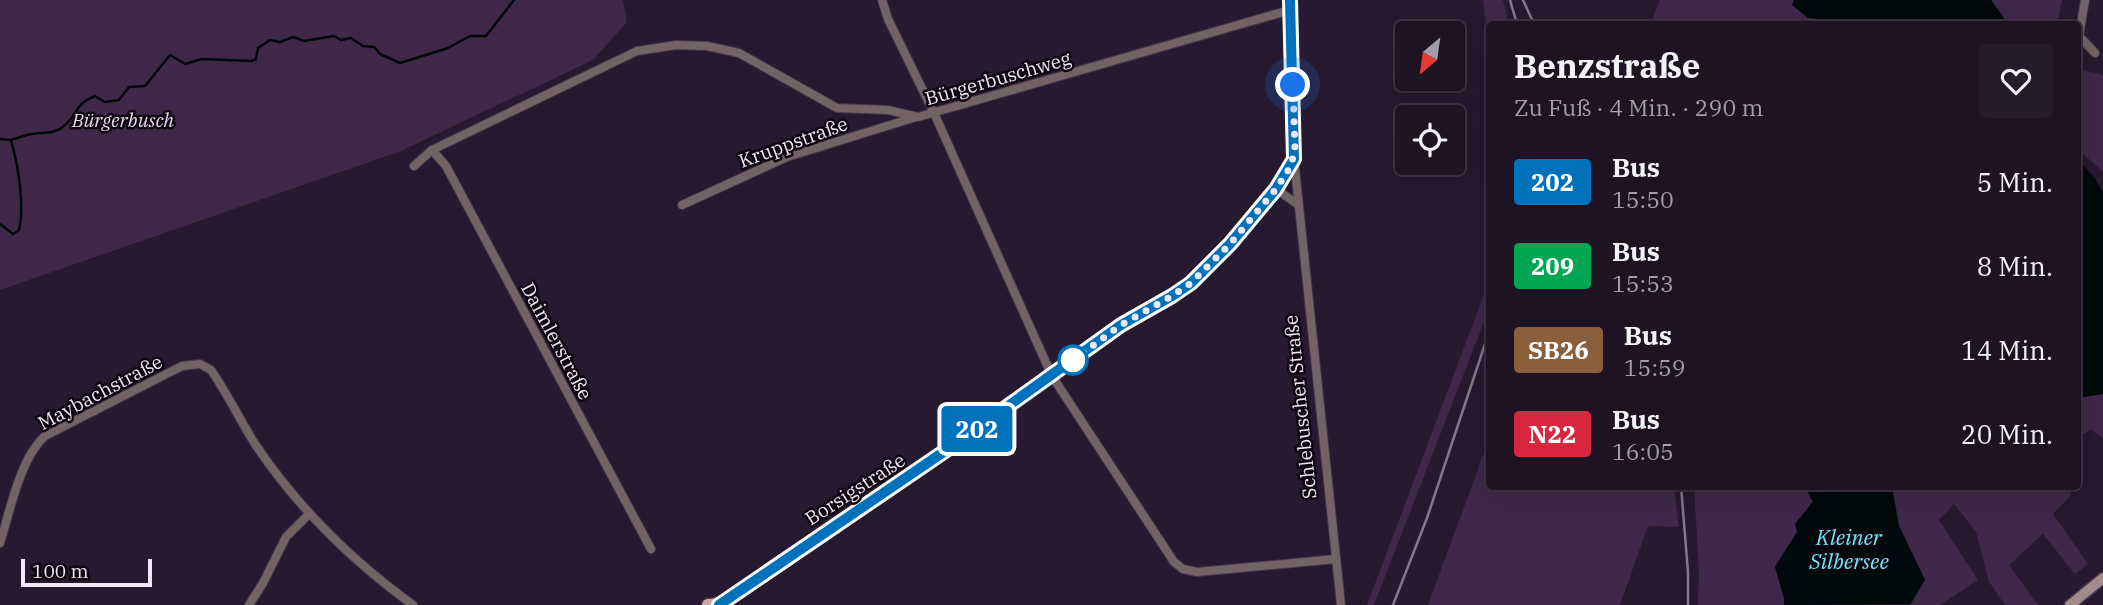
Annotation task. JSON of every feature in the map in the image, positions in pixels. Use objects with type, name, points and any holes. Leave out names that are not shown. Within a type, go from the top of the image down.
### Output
[{"type":"main road","name":"Schlebuscher Straße","points":[[1290,5],[1294,159]]},
{"type":"main road","name":"Borsigstraße","points":[[715,605],[916,472],[1121,325],[1191,283],[1230,244],[1276,189],[1294,159]]},
{"type":"main road","points":[[2070,605],[2103,578]]},
{"type":"street","points":[[882,0],[888,19],[934,113],[1052,376],[1179,568],[1204,572],[1336,559]]},
{"type":"street","points":[[2081,24],[2085,0]]},
{"type":"street","name":"Bürgerbuschweg","points":[[414,166],[432,150],[637,51],[676,45],[707,46],[739,54],[837,108],[888,110],[918,117],[1290,5]]},
{"type":"street","points":[[2081,38],[2095,53]]},
{"type":"street","name":"Kruppstraße","points":[[682,205],[787,157],[918,117]]},
{"type":"street","name":"Daimlerstraße","points":[[432,150],[446,166],[650,549]]},
{"type":"street","name":"Schlebuscher Straße","points":[[1294,159],[1341,605]]},
{"type":"street","points":[[1276,189],[1297,204]]},
{"type":"street","name":"Maybachstraße","points":[[0,543],[27,458],[37,443],[45,436],[165,374],[182,366],[200,364],[211,370],[256,444],[309,514]]},
{"type":"street","points":[[248,605],[263,583],[286,537],[293,527],[309,514],[363,567],[413,605]]},
{"type":"green space","name":"Bürgerbusch","points":[[0,0],[623,0],[627,22],[593,60],[401,151],[0,290]]},
{"type":"green space","points":[[1483,0],[1503,0],[1508,21],[1486,21],[1486,24]]},
{"type":"green space","points":[[1660,0],[1794,0],[1793,5],[1808,18],[1818,18],[1818,21],[1651,21]]},
{"type":"green space","points":[[1991,0],[2062,0],[2058,21],[2006,21]]},
{"type":"green space","points":[[2081,70],[2103,75],[2103,172],[2081,152]]},
{"type":"green space","points":[[1486,289],[1485,319],[1374,605],[1367,605]]},
{"type":"green space","points":[[2103,394],[2103,438],[2091,430],[2081,436],[2081,397]]},
{"type":"green space","points":[[1486,447],[1486,490],[1674,490],[1679,527],[1648,526],[1620,605],[1428,605]]},
{"type":"green space","points":[[1694,490],[1807,490],[1813,501],[1795,524],[1797,532],[1775,567],[1784,605],[1698,605]]},
{"type":"green space","points":[[1893,490],[2069,490],[2071,495],[2053,514],[2088,564],[2075,574],[2043,534],[2009,565],[2038,605],[2005,605],[1989,582],[1976,532],[1954,504],[1939,520],[1978,580],[1940,605],[1911,605],[1925,580],[1899,526]]},
{"type":"water","points":[[1794,0],[1991,0],[2006,21],[1829,21],[1808,18],[1792,5]]},
{"type":"water","points":[[2081,163],[2095,178],[2103,193],[2103,394],[2081,397]]},
{"type":"water","name":"Kleiner Silbersee","points":[[1807,490],[1893,490],[1899,526],[1925,580],[1910,604],[1784,605],[1775,567],[1797,532],[1795,524],[1813,502]]},
{"type":"waterway","points":[[0,224],[13,234],[19,230],[21,220],[20,185],[11,140],[60,129],[69,122],[79,106],[95,96],[105,102],[119,100],[129,87],[145,86],[170,55],[185,64],[202,59],[251,61],[256,59],[258,48],[270,40],[280,42],[293,37],[304,41],[334,36],[341,40],[351,38],[363,46],[374,47],[380,54],[400,63],[448,48],[470,36],[486,36],[514,0]]},
{"type":"waterway","points":[[0,139],[11,140]]},
{"type":"railway","points":[[1510,0],[1516,21]]},
{"type":"railway","points":[[1523,0],[1533,21]]},
{"type":"railway","points":[[1393,605],[1427,518],[1486,341]]},
{"type":"railway","points":[[1681,490],[1688,605]]},
{"type":"bus line","name":"202","points":[[719,605],[916,472],[1121,325],[1191,283],[1230,244],[1276,189],[1294,159],[1290,0]]},
{"type":"route","points":[[1073,360],[1121,325],[1191,283],[1230,244],[1276,189],[1294,159],[1293,85]]}]
